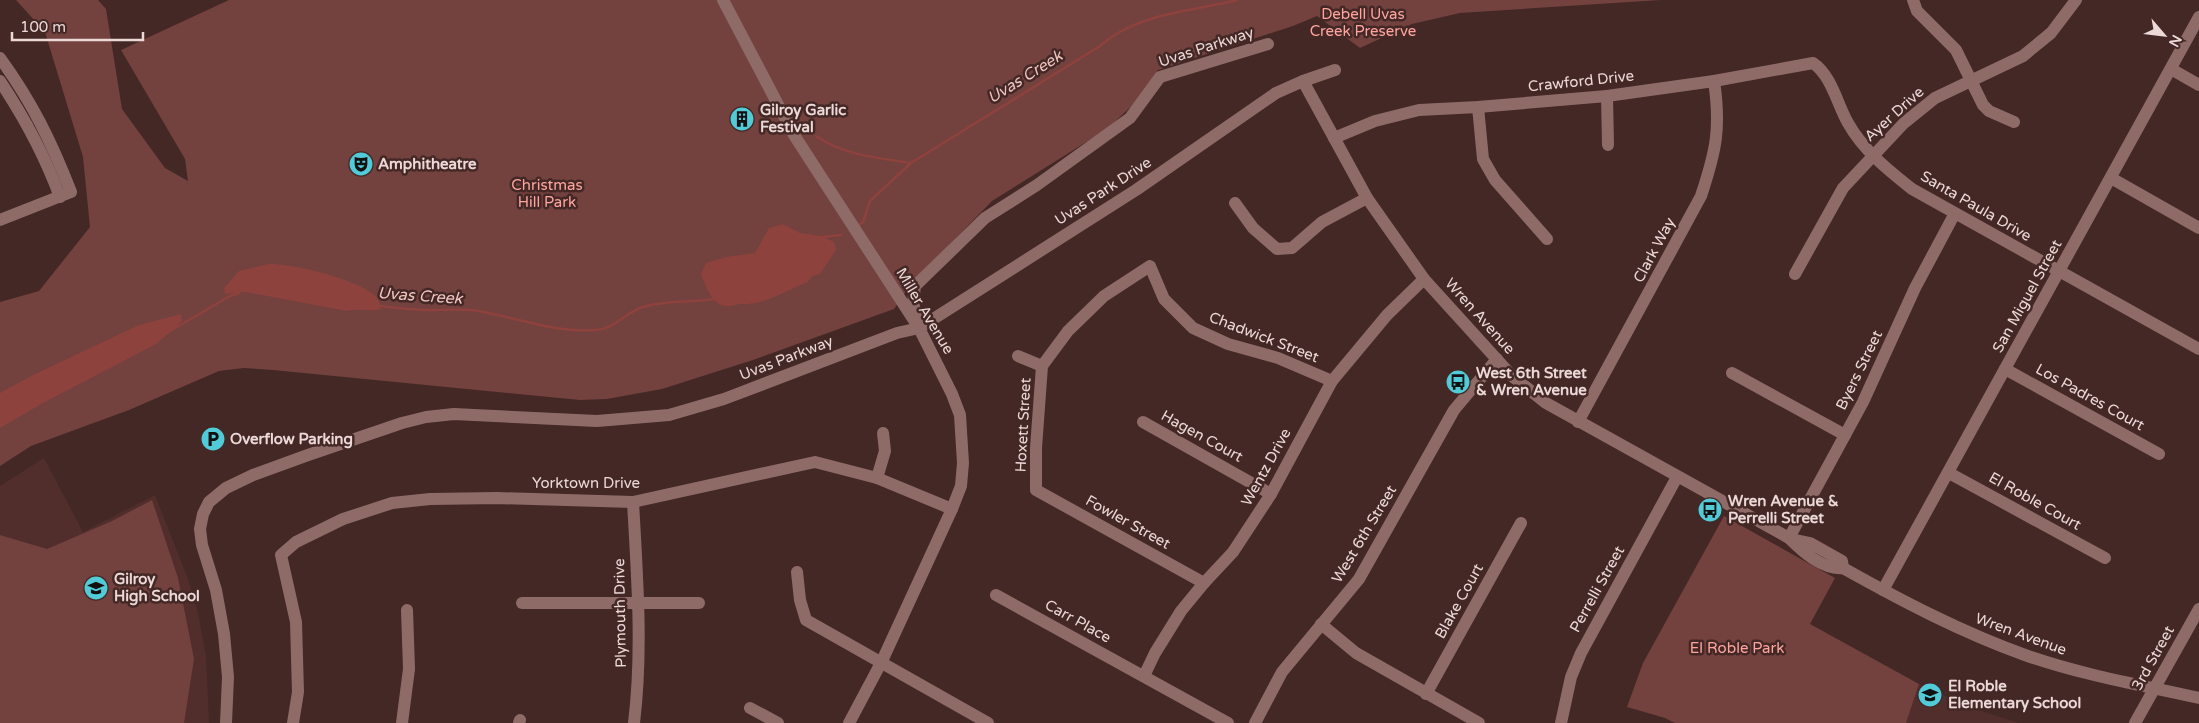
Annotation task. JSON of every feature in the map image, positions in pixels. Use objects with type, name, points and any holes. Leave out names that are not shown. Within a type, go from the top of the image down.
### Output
[{"type":"street","name":"Miller Avenue","points":[[723,0],[798,142],[919,328],[952,394],[960,415],[963,463],[961,486],[882,661],[849,723]]},
{"type":"street","points":[[1913,0],[1917,11],[1956,50],[1982,105],[1989,112],[2014,122]]},
{"type":"street","name":"Ayer Drive","points":[[1795,274],[1843,188],[1872,155],[1918,110],[1935,98],[2008,65],[2039,45],[2061,22],[2076,0]]},
{"type":"street","name":"San Miguel Street","points":[[1883,590],[2199,17]]},
{"type":"street","name":"Uvas Parkway","points":[[226,723],[228,677],[224,634],[219,605],[200,536],[201,521],[206,508],[219,492],[243,479],[402,423],[426,417],[454,414],[597,421],[669,415],[724,399],[897,333],[919,328],[913,303],[916,286],[985,218],[1037,185],[1130,118],[1160,77],[1268,44]]},
{"type":"street","points":[[0,58],[51,141],[66,195]]},
{"type":"street","name":"Crawford Drive","points":[[1334,138],[1375,121],[1419,110],[1607,96],[1714,81],[1813,63],[1820,68],[1827,79]]},
{"type":"street","points":[[2170,69],[2199,85]]},
{"type":"street","name":"Uvas Park Drive","points":[[919,328],[1136,190],[1276,93],[1335,70]]},
{"type":"street","name":"Santa Paula Drive","points":[[1827,79],[1848,123],[1872,155],[1912,189],[1954,215],[2199,349]]},
{"type":"street","points":[[0,81],[15,104],[52,174],[66,195]]},
{"type":"street","name":"Wren Avenue","points":[[1303,81],[1367,198],[1424,279],[1497,359],[1530,391],[1578,422],[1789,538],[1804,553],[1833,569],[1843,568],[1946,623],[2026,655],[2110,679],[2199,698]]},
{"type":"street","name":"Clark Way","points":[[1578,422],[1701,196],[1714,158],[1718,129],[1714,81]]},
{"type":"street","points":[[1607,96],[1608,144]]},
{"type":"street","points":[[1478,107],[1483,159],[1495,180],[1547,239]]},
{"type":"street","points":[[2110,178],[2199,228]]},
{"type":"street","points":[[0,220],[66,195]]},
{"type":"street","points":[[1235,203],[1253,228],[1277,249],[1292,248],[1322,222],[1367,198]]},
{"type":"street","name":"Byers Street","points":[[1789,538],[1845,436],[1872,383],[1923,272],[1954,215]]},
{"type":"street","name":"Hoxett Street","points":[[1036,490],[1036,448],[1042,366],[1068,331],[1104,296],[1150,266],[1164,299]]},
{"type":"street","name":"Wentz Drive","points":[[1144,676],[1155,653],[1181,611],[1233,552],[1271,494],[1332,381],[1387,315],[1424,279]]},
{"type":"street","name":"Chadwick Street","points":[[1164,299],[1193,328],[1228,344],[1278,358],[1332,381]]},
{"type":"street","points":[[1018,356],[1042,366]]},
{"type":"street","name":"West 6th Street","points":[[1255,723],[1282,672],[1359,579],[1454,410],[1497,359]]},
{"type":"street","name":"Los Padres Court","points":[[2005,369],[2159,454]]},
{"type":"street","points":[[1732,373],[1845,436]]},
{"type":"street","name":"Hagen Court","points":[[1143,422],[1271,494]]},
{"type":"street","points":[[877,478],[885,451],[883,433]]},
{"type":"street","name":"Yorktown Drive","points":[[293,723],[298,692],[296,622],[281,555],[296,542],[343,518],[392,503],[430,499],[497,498],[633,502],[814,462],[877,478],[952,509]]},
{"type":"street","name":"El Roble Court","points":[[1949,473],[2105,558]]},
{"type":"street","name":"Perrelli Street","points":[[1561,723],[1571,677],[1580,653],[1677,477]]},
{"type":"street","name":"Fowler Street","points":[[1036,490],[1204,583]]},
{"type":"street","name":"Plymouth Drive","points":[[633,502],[638,604],[637,695],[634,723]]},
{"type":"street","name":"Blake Court","points":[[1426,694],[1521,523]]},
{"type":"street","points":[[797,572],[800,600],[806,620],[882,661],[988,723]]},
{"type":"street","name":"Carr Place","points":[[996,595],[1228,723]]},
{"type":"street","points":[[522,603],[699,603]]},
{"type":"street","name":"3rd Street","points":[[2135,723],[2199,609]]},
{"type":"street","points":[[402,723],[409,669],[407,610]]},
{"type":"street","points":[[1321,624],[1347,648],[1478,723]]},
{"type":"street","points":[[750,708],[778,723]]},
{"type":"shaded area","points":[[783,224],[800,233],[822,236],[834,242],[836,250],[820,274],[812,276],[808,282],[760,302],[728,306],[717,302],[710,294],[701,274],[706,263],[726,257],[755,253],[769,228]]},
{"type":"shaded area","points":[[269,264],[293,266],[326,274],[357,285],[369,291],[377,298],[381,309],[347,311],[246,292],[225,294],[224,288],[239,271]]},
{"type":"shaded area","points":[[181,314],[182,321],[156,344],[43,403],[0,428],[0,393],[31,376],[139,325]]},
{"type":"shaded area","name":"Gilroy High School","points":[[44,458],[83,532],[155,495],[188,579],[198,613],[206,656],[209,723],[0,723],[0,486]]},
{"type":"shaded area","name":"El Roble Elementary School","points":[[1919,684],[1969,707],[2019,723],[1906,723]]},
{"type":"green space","name":"Christmas Hill Park","points":[[16,0],[98,0],[106,9],[122,109],[165,168],[188,181],[185,159],[121,50],[229,0],[1661,0],[1460,13],[1412,24],[1360,48],[1317,16],[1293,26],[1158,70],[1136,102],[1107,129],[992,201],[911,284],[894,309],[753,360],[662,389],[607,399],[580,400],[244,368],[219,371],[129,410],[31,446],[0,466],[0,302],[39,291],[90,227],[83,157],[45,32]]},
{"type":"green space","name":"Gilroy High School","points":[[152,500],[178,578],[194,659],[184,723],[0,723],[0,535],[47,549],[112,521]]},
{"type":"green space","name":"El Roble Park","points":[[1724,516],[1835,578],[1810,624],[1919,684],[1906,723],[1675,723],[1665,718],[1627,707],[1643,663]]},
{"type":"waterway","name":"Uvas Creek","points":[[859,225],[863,222],[870,201],[911,163],[1115,35],[1147,20],[1237,0]]},
{"type":"waterway","points":[[816,136],[849,152],[911,163]]},
{"type":"waterway","name":"Uvas Creek","points":[[823,237],[841,235]]},
{"type":"waterway","name":"Uvas Creek","points":[[165,334],[230,296],[239,293]]},
{"type":"waterway","name":"Uvas Creek","points":[[377,306],[424,310],[476,311],[539,325],[567,329],[596,330],[609,327],[643,307],[670,302],[714,299]]},
{"type":"place","name":"Gilroy Garlic Festival","points":[[742,119]]},
{"type":"place","name":"Amphitheatre","points":[[361,164]]},
{"type":"place","name":"West 6th Street & Wren Avenue","points":[[1458,382]]},
{"type":"place","name":"Overflow Parking","points":[[213,439]]},
{"type":"place","name":"Wren Avenue & Perrelli Street","points":[[1710,510]]},
{"type":"place","name":"Gilroy High School","points":[[96,588]]},
{"type":"place","name":"El Roble Elementary School","points":[[1930,695]]},
{"type":"park label","name":"Debell Uvas Creek Preserve","points":[[1363,22]]}]
